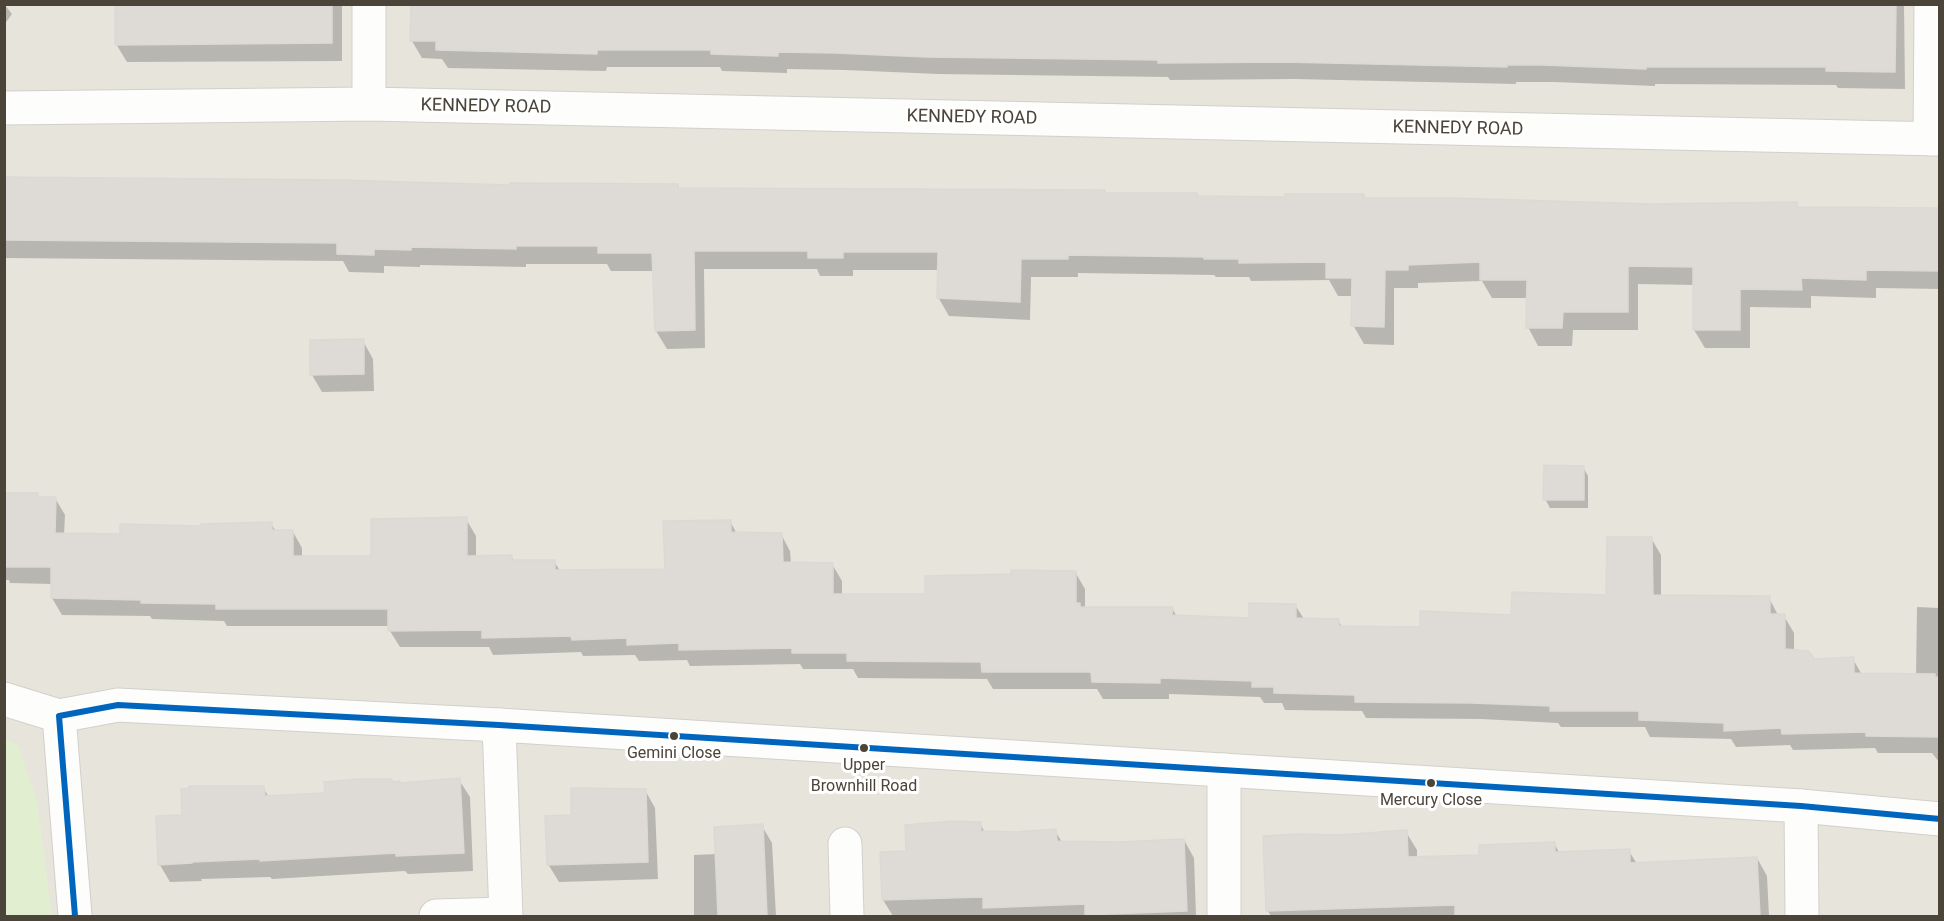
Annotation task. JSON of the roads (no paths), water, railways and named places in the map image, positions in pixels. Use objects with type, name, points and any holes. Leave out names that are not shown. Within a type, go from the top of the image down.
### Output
[{"type":"street","points":[[369,4],[369,104]]},
{"type":"street","points":[[1931,4],[1935,139]]},
{"type":"street","name":"KENNEDY ROAD","points":[[4,108],[369,104],[1935,139]]},
{"type":"street","points":[[4,699],[59,716],[118,705],[499,725],[1801,806],[1940,819]]},
{"type":"street","points":[[59,716],[75,916]]},
{"type":"street","points":[[436,916],[506,915],[499,725]]},
{"type":"street","points":[[1224,770],[1224,916]]},
{"type":"street","points":[[1801,806],[1802,916]]},
{"type":"street","points":[[845,844],[847,916]]},
{"type":"place","name":"Gemini Close","points":[[674,736]]},
{"type":"place","name":"Upper Brownhill Road","points":[[864,748]]},
{"type":"place","name":"Mercury Close","points":[[1431,783]]}]
